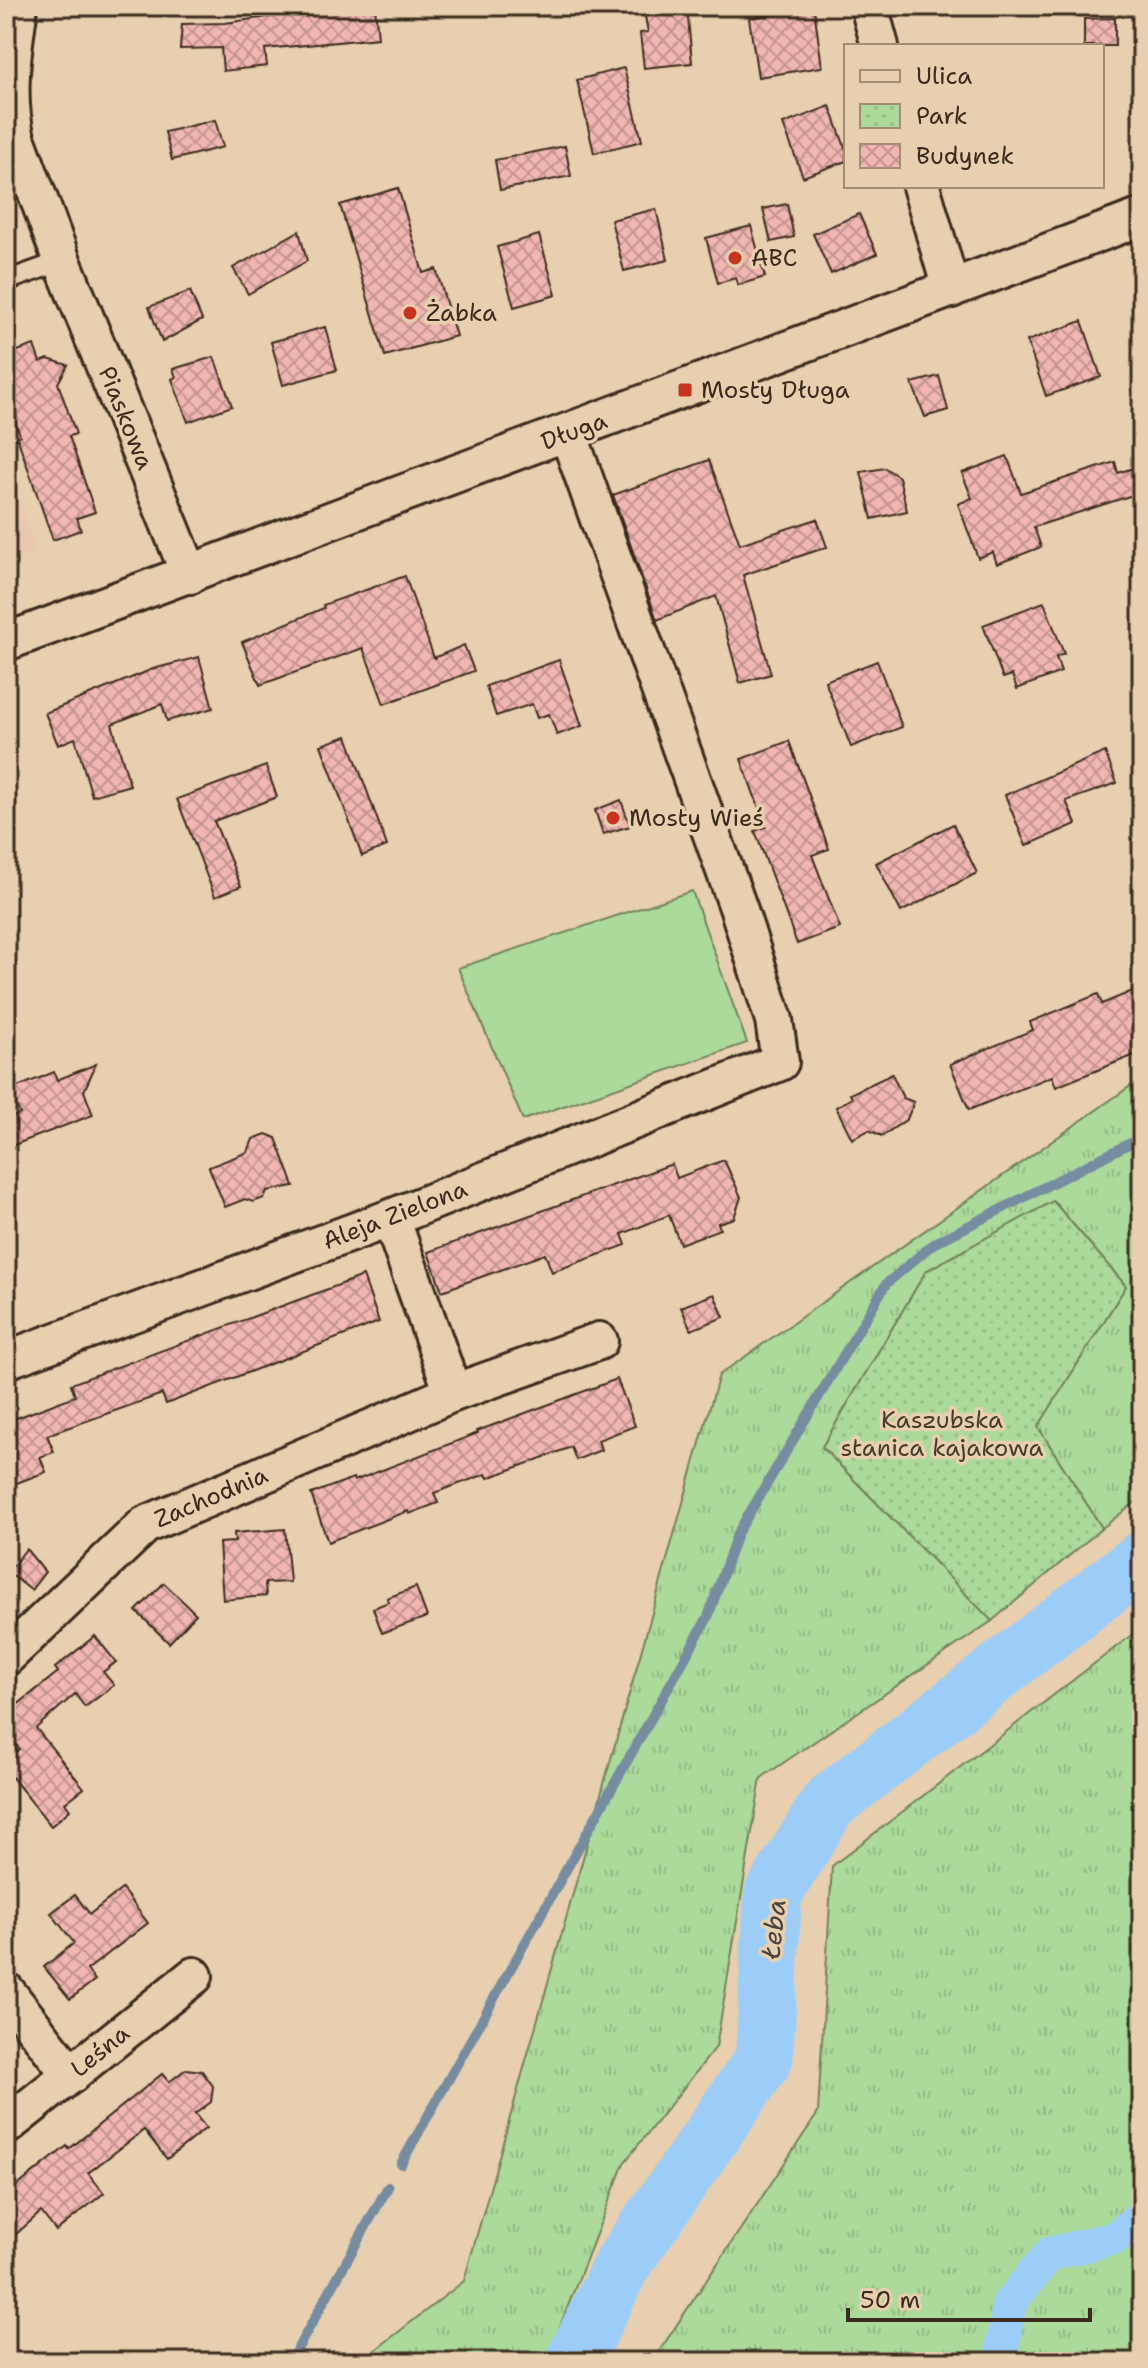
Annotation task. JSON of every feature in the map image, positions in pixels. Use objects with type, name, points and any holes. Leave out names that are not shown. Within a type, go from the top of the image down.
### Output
[{"type":"street","name":"Piaskowa","points":[[19,6],[12,52],[12,121],[62,261],[190,575]]},
{"type":"street","points":[[869,6],[879,44]]},
{"type":"street","points":[[922,188],[951,289]]},
{"type":"street","name":"Długa","points":[[6,642],[1142,217]]},
{"type":"street","name":"Aleja Zielona","points":[[6,1360],[391,1218],[780,1062],[774,1020],[739,910],[568,433]]},
{"type":"street","points":[[391,1218],[453,1393]]},
{"type":"street","name":"Zachodnia","points":[[6,1657],[145,1525],[453,1393],[599,1341]]},
{"type":"street","name":"Leśna","points":[[6,2126],[194,1976]]},
{"type":"street","points":[[6,1991],[71,2075]]},
{"type":"lane","points":[[6,281],[62,261]]},
{"type":"shaded area","points":[[6,466],[37,551],[6,562]]},
{"type":"green space","points":[[692,891],[747,1043],[523,1120],[458,968]]},
{"type":"green space","points":[[1142,1078],[1142,1497],[1102,1528],[1038,1427],[1126,1286],[1054,1202],[926,1271],[822,1447],[992,1621],[761,1778],[716,2047],[624,2163],[546,2362],[360,2362],[464,2281],[719,1375]]},
{"type":"green space","name":"Kaszubska stanica kajakowa","points":[[1053,1201],[1126,1286],[1038,1427],[1102,1528],[992,1621],[822,1447],[926,1271]]},
{"type":"green space","points":[[1142,1627],[1142,2362],[652,2362],[818,2113],[832,1866]]},
{"type":"building","points":[[301,6],[375,6],[378,38],[265,49],[267,66],[223,71],[221,48],[180,49],[182,24],[225,23],[302,12]]},
{"type":"building","points":[[643,6],[687,6],[692,63],[644,68],[640,33],[648,32]]},
{"type":"building","points":[[814,8],[822,67],[758,77],[749,18]]},
{"type":"building","points":[[1115,18],[1115,46],[1084,44],[1084,19]]},
{"type":"building","points":[[624,68],[642,141],[594,153],[577,80]]},
{"type":"building","points":[[830,106],[844,144],[844,162],[803,177],[783,124]]},
{"type":"building","points":[[215,120],[223,147],[172,160],[165,132]]},
{"type":"building","points":[[565,146],[571,176],[500,190],[495,160]]},
{"type":"building","points":[[398,188],[423,273],[436,269],[456,336],[385,356],[340,205]]},
{"type":"building","points":[[787,204],[794,237],[771,242],[763,209]]},
{"type":"building","points":[[656,209],[668,260],[624,271],[611,220]]},
{"type":"building","points":[[859,214],[877,254],[831,274],[813,234]]},
{"type":"building","name":"ABC","points":[[751,226],[765,277],[738,285],[736,278],[718,283],[706,238]]},
{"type":"building","points":[[299,231],[307,261],[248,294],[233,268]]},
{"type":"building","points":[[539,235],[556,295],[514,307],[497,247]]},
{"type":"building","points":[[190,291],[202,320],[162,342],[149,307]]},
{"type":"building","points":[[1082,321],[1101,377],[1046,396],[1027,341]]},
{"type":"building","points":[[325,327],[337,370],[283,385],[271,342]]},
{"type":"building","points":[[34,345],[40,362],[48,359],[68,365],[58,383],[76,434],[69,436],[95,512],[77,518],[81,530],[53,540],[6,396],[6,355]]},
{"type":"building","points":[[214,357],[232,406],[188,422],[172,379],[176,377],[173,369]]},
{"type":"building","points":[[939,376],[948,410],[925,417],[912,383]]},
{"type":"building","points":[[1007,456],[1021,493],[1115,462],[1118,473],[1142,465],[1142,492],[1034,527],[1041,547],[997,564],[993,552],[978,558],[958,504],[972,498],[962,473]]},
{"type":"building","points":[[709,460],[740,544],[817,519],[827,547],[743,575],[771,674],[740,683],[716,596],[657,620],[613,495]]},
{"type":"building","points":[[885,468],[899,477],[907,511],[872,519],[861,472]]},
{"type":"building","points":[[405,576],[434,658],[464,645],[474,671],[384,704],[363,648],[260,685],[242,642],[324,608],[323,605]]},
{"type":"building","points":[[1044,602],[1064,654],[1056,657],[1061,672],[1017,689],[1012,675],[1003,678],[983,625]]},
{"type":"building","points":[[199,657],[213,708],[167,721],[162,704],[112,724],[130,785],[92,796],[75,738],[58,745],[45,713],[153,669]]},
{"type":"building","points":[[559,660],[582,726],[557,735],[549,714],[537,718],[532,704],[496,716],[486,686]]},
{"type":"building","points":[[877,661],[902,727],[851,747],[825,681]]},
{"type":"building","points":[[347,736],[387,846],[362,856],[321,745]]},
{"type":"building","points":[[789,741],[829,849],[812,855],[840,928],[797,944],[755,831],[766,827],[741,759]]},
{"type":"building","points":[[1105,752],[1117,783],[1066,801],[1076,824],[1026,846],[1005,795]]},
{"type":"building","points":[[266,766],[277,797],[214,821],[241,886],[215,897],[177,799]]},
{"type":"building","name":"Mosty Wieś","points":[[621,800],[630,826],[603,834],[595,810]]},
{"type":"building","points":[[953,824],[977,873],[901,912],[876,863]]},
{"type":"building","points":[[1142,987],[1142,1052],[1056,1087],[1052,1076],[969,1110],[950,1064],[1033,1030],[1030,1022],[1098,994],[1102,1004]]},
{"type":"building","points":[[96,1064],[84,1091],[93,1115],[6,1148],[6,1119],[20,1114],[10,1090],[54,1072],[57,1080]]},
{"type":"building","points":[[892,1074],[903,1098],[914,1102],[907,1119],[882,1136],[869,1130],[852,1139],[836,1107],[852,1098],[850,1094]]},
{"type":"building","points":[[266,1134],[276,1138],[294,1186],[267,1191],[264,1198],[253,1202],[245,1199],[225,1207],[209,1167],[248,1152],[253,1139]]},
{"type":"building","points":[[724,1160],[741,1197],[734,1218],[718,1223],[720,1229],[680,1244],[669,1215],[622,1234],[626,1245],[552,1272],[545,1254],[442,1291],[428,1252],[672,1164],[677,1178]]},
{"type":"building","points":[[363,1276],[379,1322],[166,1404],[162,1394],[47,1435],[54,1452],[40,1457],[46,1472],[6,1487],[6,1422],[75,1396],[71,1384]]},
{"type":"building","points":[[714,1294],[724,1317],[691,1330],[681,1307]]},
{"type":"building","points":[[617,1379],[635,1426],[598,1440],[601,1450],[576,1460],[571,1447],[488,1478],[486,1474],[434,1493],[438,1503],[409,1514],[408,1511],[328,1542],[311,1494],[353,1478],[354,1481]]},
{"type":"building","points":[[285,1529],[290,1582],[265,1583],[266,1596],[223,1600],[219,1543],[235,1542],[234,1533]]},
{"type":"building","points":[[26,1549],[45,1572],[31,1590],[8,1572]]},
{"type":"building","points":[[164,1583],[196,1614],[169,1643],[136,1611]]},
{"type":"building","points":[[416,1587],[427,1617],[382,1633],[373,1608],[389,1602],[387,1598]]},
{"type":"building","points":[[95,1636],[116,1662],[103,1672],[114,1685],[85,1707],[75,1694],[36,1728],[84,1788],[65,1803],[70,1810],[51,1826],[6,1770],[6,1760],[19,1749],[6,1732],[6,1714],[58,1672],[55,1668]]},
{"type":"building","points":[[122,1889],[148,1923],[87,1970],[95,1980],[70,1999],[44,1967],[74,1943],[51,1913],[75,1895],[90,1914]]},
{"type":"building","points":[[186,2069],[202,2071],[213,2086],[211,2102],[195,2114],[206,2128],[167,2159],[144,2130],[88,2173],[104,2193],[56,2231],[41,2212],[6,2243],[6,2195],[162,2074],[169,2082]]},
{"type":"waterway","points":[[401,2164],[708,1617],[737,1534],[886,1284],[933,1244],[1142,1137]]},
{"type":"waterway","name":"Łeba","points":[[574,2362],[621,2266],[764,2059],[773,1894],[829,1803],[1142,1560]]},
{"type":"waterway","points":[[290,2362],[388,2187]]},
{"type":"waterway","points":[[1000,2362],[1009,2303],[1050,2254],[1115,2238],[1142,2215]]},
{"type":"place","name":"ABC","points":[[735,258]]},
{"type":"place","name":"Żabka","points":[[410,313]]},
{"type":"place","name":"Mosty Długa","points":[[685,390]]},
{"type":"place","name":"Mosty Wieś","points":[[613,818]]}]
